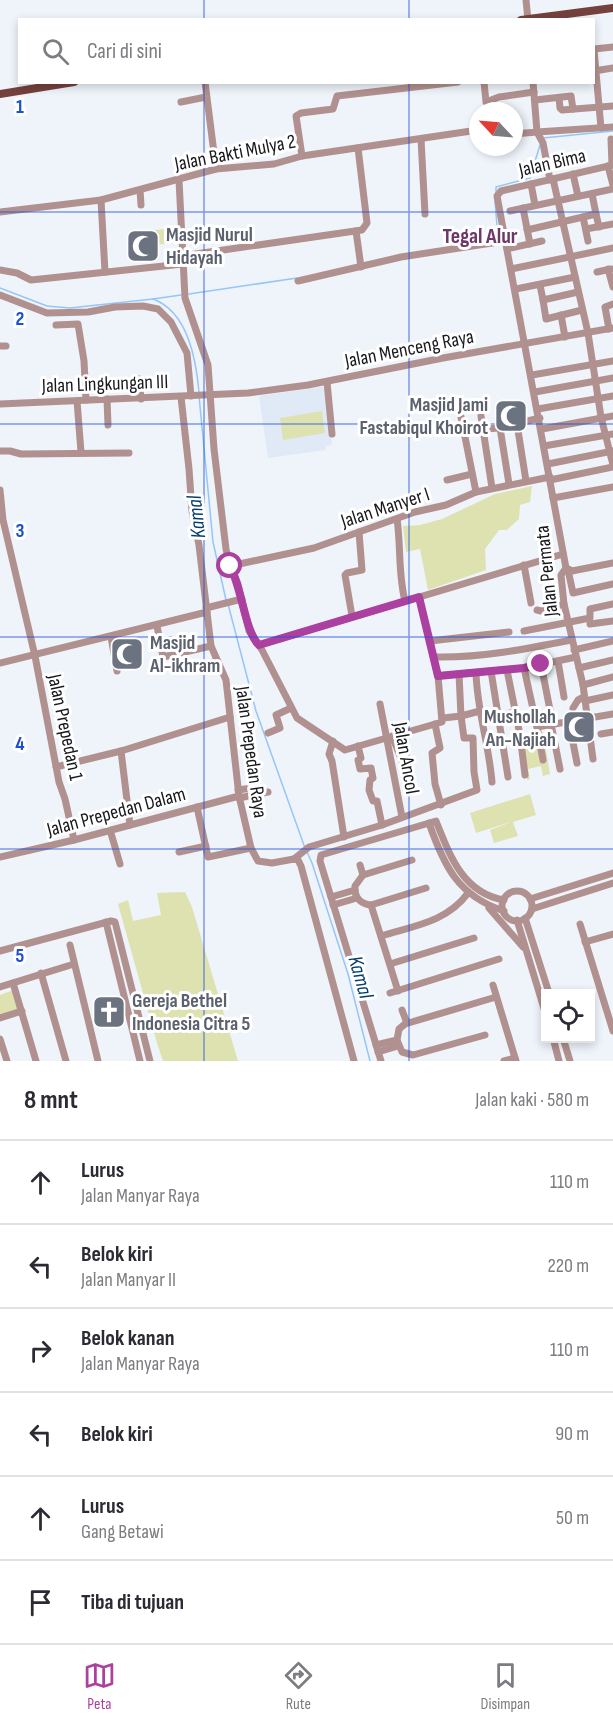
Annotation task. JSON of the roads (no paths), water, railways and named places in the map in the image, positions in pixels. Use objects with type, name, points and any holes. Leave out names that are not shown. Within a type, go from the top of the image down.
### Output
[{"type":"main road","points":[[541,18],[588,15],[613,8]]},
{"type":"main road","points":[[0,94],[62,84]]},
{"type":"street","points":[[525,18],[526,0]]},
{"type":"street","points":[[595,50],[613,47]]},
{"type":"street","points":[[601,128],[595,71],[613,68]]},
{"type":"street","points":[[205,84],[216,169]]},
{"type":"street","points":[[302,156],[296,116],[301,113],[333,109],[338,96],[441,84]]},
{"type":"street","points":[[484,84],[486,102],[499,97],[572,97],[573,109]]},
{"type":"street","points":[[533,84],[537,132],[542,141],[558,200],[562,239],[570,256],[587,330],[602,417],[610,434],[613,466]]},
{"type":"street","points":[[181,102],[206,97]]},
{"type":"street","points":[[559,98],[560,110],[613,106]]},
{"type":"street","points":[[523,133],[613,127]]},
{"type":"street","name":"Jalan Bakti Mulya 2","points":[[0,212],[101,200],[216,169],[274,164],[302,156],[469,131]]},
{"type":"street","points":[[421,139],[425,214]]},
{"type":"street","points":[[510,212],[592,194],[613,187],[611,139]]},
{"type":"street","points":[[0,270],[17,273],[31,280],[105,272],[364,229],[367,223],[358,148]]},
{"type":"street","name":"Jalan Bima","points":[[499,192],[611,166]]},
{"type":"street","points":[[573,174],[578,196]]},
{"type":"street","points":[[179,180],[185,294],[208,364],[208,395],[221,512],[230,566],[238,584],[249,631],[300,721],[345,750],[442,722],[438,676],[419,597]]},
{"type":"street","points":[[531,184],[535,205]]},
{"type":"street","points":[[140,190],[141,206]]},
{"type":"street","name":"Jalan Permata","points":[[499,192],[497,196],[505,241],[516,289],[567,569],[561,575],[563,601],[583,685],[593,759]]},
{"type":"street","points":[[592,194],[599,226]]},
{"type":"street","points":[[101,200],[105,272]]},
{"type":"street","points":[[523,208],[530,244]]},
{"type":"street","points":[[527,230],[596,214]]},
{"type":"street","points":[[583,217],[588,242]]},
{"type":"street","points":[[586,229],[613,224]]},
{"type":"street","points":[[356,231],[360,265]]},
{"type":"street","points":[[298,281],[400,257],[505,241]]},
{"type":"street","points":[[507,249],[542,241]]},
{"type":"street","points":[[511,269],[613,248]]},
{"type":"street","points":[[597,272],[611,269],[613,287]]},
{"type":"street","points":[[516,289],[575,277]]},
{"type":"street","points":[[554,282],[557,297]]},
{"type":"street","points":[[540,285],[546,319],[582,310]]},
{"type":"street","points":[[543,300],[578,292]]},
{"type":"street","points":[[0,295],[47,313],[88,312],[139,306],[158,309],[171,322],[187,353],[192,396]]},
{"type":"street","points":[[611,328],[605,308],[613,304]]},
{"type":"street","points":[[561,315],[565,337]]},
{"type":"street","points":[[56,325],[79,327],[84,361],[81,452]]},
{"type":"street","name":"Jalan Menceng Raya","points":[[208,395],[248,393],[327,382],[565,337],[587,330],[611,328]]},
{"type":"street","points":[[532,375],[613,361]]},
{"type":"street","points":[[535,392],[613,378]]},
{"type":"street","points":[[139,379],[141,399]]},
{"type":"street","points":[[327,382],[332,434]]},
{"type":"street","name":"Jalan Lingkungan III","points":[[0,404],[208,395]]},
{"type":"street","points":[[538,409],[613,396]]},
{"type":"street","name":"Jalan Prepedan Raya","points":[[181,397],[192,511],[199,545],[211,646],[226,680],[239,794],[251,848],[258,861],[264,863],[294,859]]},
{"type":"street","points":[[107,399],[108,425]]},
{"type":"street","points":[[481,416],[492,488]]},
{"type":"street","points":[[542,429],[613,416]]},
{"type":"street","points":[[461,417],[476,492]]},
{"type":"street","points":[[452,428],[483,430],[540,418]]},
{"type":"street","points":[[516,423],[526,481]]},
{"type":"street","points":[[500,428],[509,484]]},
{"type":"street","points":[[544,446],[610,434]]},
{"type":"street","points":[[0,451],[21,454],[129,453]]},
{"type":"street","points":[[548,464],[612,451]]},
{"type":"street","name":"Jalan Manyer I","points":[[230,566],[314,548],[415,512],[446,505],[476,492],[613,466]]},
{"type":"street","points":[[447,480],[472,474]]},
{"type":"street","points":[[553,498],[613,487]]},
{"type":"street","name":"Jalan Prepedan 1","points":[[0,490],[1,511],[74,840]]},
{"type":"street","points":[[397,519],[400,537],[399,571],[405,601]]},
{"type":"street","points":[[352,616],[345,575],[362,570],[358,532]]},
{"type":"street","points":[[259,645],[563,554]]},
{"type":"street","points":[[537,610],[541,611],[572,597],[567,569],[613,563]]},
{"type":"street","points":[[524,565],[531,603]]},
{"type":"street","points":[[573,593],[613,584]]},
{"type":"street","points":[[0,663],[157,626],[242,598]]},
{"type":"street","points":[[524,631],[590,618],[590,609],[613,604]]},
{"type":"street","points":[[590,624],[613,621]]},
{"type":"street","points":[[157,626],[164,657],[211,646]]},
{"type":"street","points":[[430,641],[509,632]]},
{"type":"street","points":[[111,637],[117,671]]},
{"type":"street","points":[[434,657],[464,657],[512,652],[572,640]]},
{"type":"street","points":[[438,676],[524,668],[558,661],[613,641]]},
{"type":"street","points":[[579,668],[613,660]]},
{"type":"street","points":[[189,670],[216,661]]},
{"type":"street","points":[[558,661],[564,697]]},
{"type":"street","points":[[541,664],[550,710]]},
{"type":"street","points":[[524,668],[543,760]]},
{"type":"street","points":[[507,670],[525,775]]},
{"type":"street","points":[[491,671],[508,777]]},
{"type":"street","points":[[476,673],[492,782]]},
{"type":"street","points":[[354,1061],[301,866],[298,860],[294,859],[309,847],[441,805],[477,790],[473,738],[464,738],[459,674]]},
{"type":"street","points":[[583,685],[613,677]]},
{"type":"street","points":[[573,708],[578,700],[613,695]]},
{"type":"street","name":"Jalan Ancol","points":[[381,705],[390,736],[402,817]]},
{"type":"street","points":[[268,733],[280,728],[276,715],[291,708]]},
{"type":"street","points":[[443,718],[480,711]]},
{"type":"street","points":[[499,715],[516,712]]},
{"type":"street","points":[[537,727],[613,714]]},
{"type":"street","points":[[56,767],[121,751],[230,717]]},
{"type":"street","points":[[569,722],[577,763]]},
{"type":"street","points":[[435,724],[440,748],[432,753],[435,784],[441,805]]},
{"type":"street","points":[[551,724],[560,769]]},
{"type":"street","points":[[601,734],[613,732]]},
{"type":"street","points":[[390,736],[402,761],[407,784]]},
{"type":"street","points":[[333,741],[329,754],[344,837]]},
{"type":"street","points":[[473,744],[487,743]]},
{"type":"street","points":[[358,746],[361,758],[358,760],[360,770],[372,768],[373,778],[370,780],[369,790],[373,801],[377,801],[382,825]]},
{"type":"street","points":[[121,751],[130,825]]},
{"type":"street","points":[[239,794],[252,788]]},
{"type":"street","points":[[239,794],[268,792]]},
{"type":"street","name":"Jalan Prepedan Dalam","points":[[0,857],[74,840],[239,794]]},
{"type":"street","points":[[197,807],[208,857],[251,848]]},
{"type":"street","points":[[433,822],[445,864],[467,892],[484,904],[527,951]]},
{"type":"street","points":[[433,822],[464,878],[486,896],[504,900]]},
{"type":"street","points":[[381,1061],[320,861],[322,854],[433,822]]},
{"type":"street","points":[[110,830],[120,864]]},
{"type":"street","points":[[179,852],[206,846]]},
{"type":"street","points":[[412,860],[363,875],[357,882],[356,894],[363,903],[371,905],[426,888]]},
{"type":"street","points":[[360,865],[363,875]]},
{"type":"street","points":[[530,899],[613,873]]},
{"type":"street","points":[[484,904],[504,911],[510,918],[517,920],[525,918],[532,909],[613,883]]},
{"type":"street","points":[[504,911],[504,900],[508,894],[517,891],[524,892],[530,899],[532,909]]},
{"type":"street","points":[[381,936],[449,913],[461,903],[467,892]]},
{"type":"street","points":[[332,901],[356,894]]},
{"type":"street","points":[[371,905],[398,991]]},
{"type":"street","points":[[525,918],[548,989]]},
{"type":"street","points":[[517,920],[541,998]]},
{"type":"street","points":[[0,951],[113,921],[150,1061]]},
{"type":"street","points":[[106,922],[140,1061]]},
{"type":"street","points":[[580,924],[613,1031]]},
{"type":"street","points":[[585,942],[613,934]]},
{"type":"street","points":[[390,964],[474,938]]},
{"type":"street","points":[[70,945],[98,1061]]},
{"type":"street","points":[[390,993],[499,959]]},
{"type":"street","points":[[0,987],[74,964]]},
{"type":"street","points":[[41,974],[66,1061]]},
{"type":"street","points":[[13,983],[36,1061]]},
{"type":"street","points":[[493,985],[516,1059],[504,1061]]},
{"type":"street","points":[[485,1035],[417,1058],[406,1054],[397,1043],[399,1029],[407,1023],[496,997]]},
{"type":"street","points":[[402,1010],[407,1023]]},
{"type":"street","points":[[0,1018],[22,1011]]},
{"type":"street","points":[[0,1039],[7,1061]]},
{"type":"street","points":[[377,1048],[397,1043]]},
{"type":"street","points":[[554,1043],[559,1061]]},
{"type":"street","points":[[565,1043],[570,1061]]},
{"type":"waterway","points":[[543,138],[613,131]]},
{"type":"waterway","points":[[496,194],[496,187],[530,178],[540,145]]},
{"type":"waterway","points":[[495,201],[498,238]]},
{"type":"waterway","points":[[189,294],[297,278]]},
{"type":"waterway","name":"Kamal","points":[[0,288],[47,306],[70,308],[153,299],[165,305],[175,314],[188,338],[199,392]]},
{"type":"waterway","points":[[153,299],[181,295]]},
{"type":"waterway","name":"Kamal","points":[[199,396],[213,542],[226,600]]},
{"type":"waterway","name":"Kamal","points":[[228,604],[256,711],[305,848]]},
{"type":"waterway","name":"Kamal","points":[[307,852],[348,974],[370,1061]]},
{"type":"place","name":"Masjid Nurul Hidayah","points":[[143,246]]},
{"type":"place","name":"Masjid Jami Fastabiqul Khoirot","points":[[511,416]]},
{"type":"place","name":"Masjid Al-ikhram","points":[[127,654]]},
{"type":"place","name":"Mushollah An-Najiah","points":[[579,727]]},
{"type":"place","name":"Gereja Bethel Indonesia Citra 5","points":[[109,1012]]},
{"type":"district","name":"Tegal Alur","points":[[480,235]]}]
